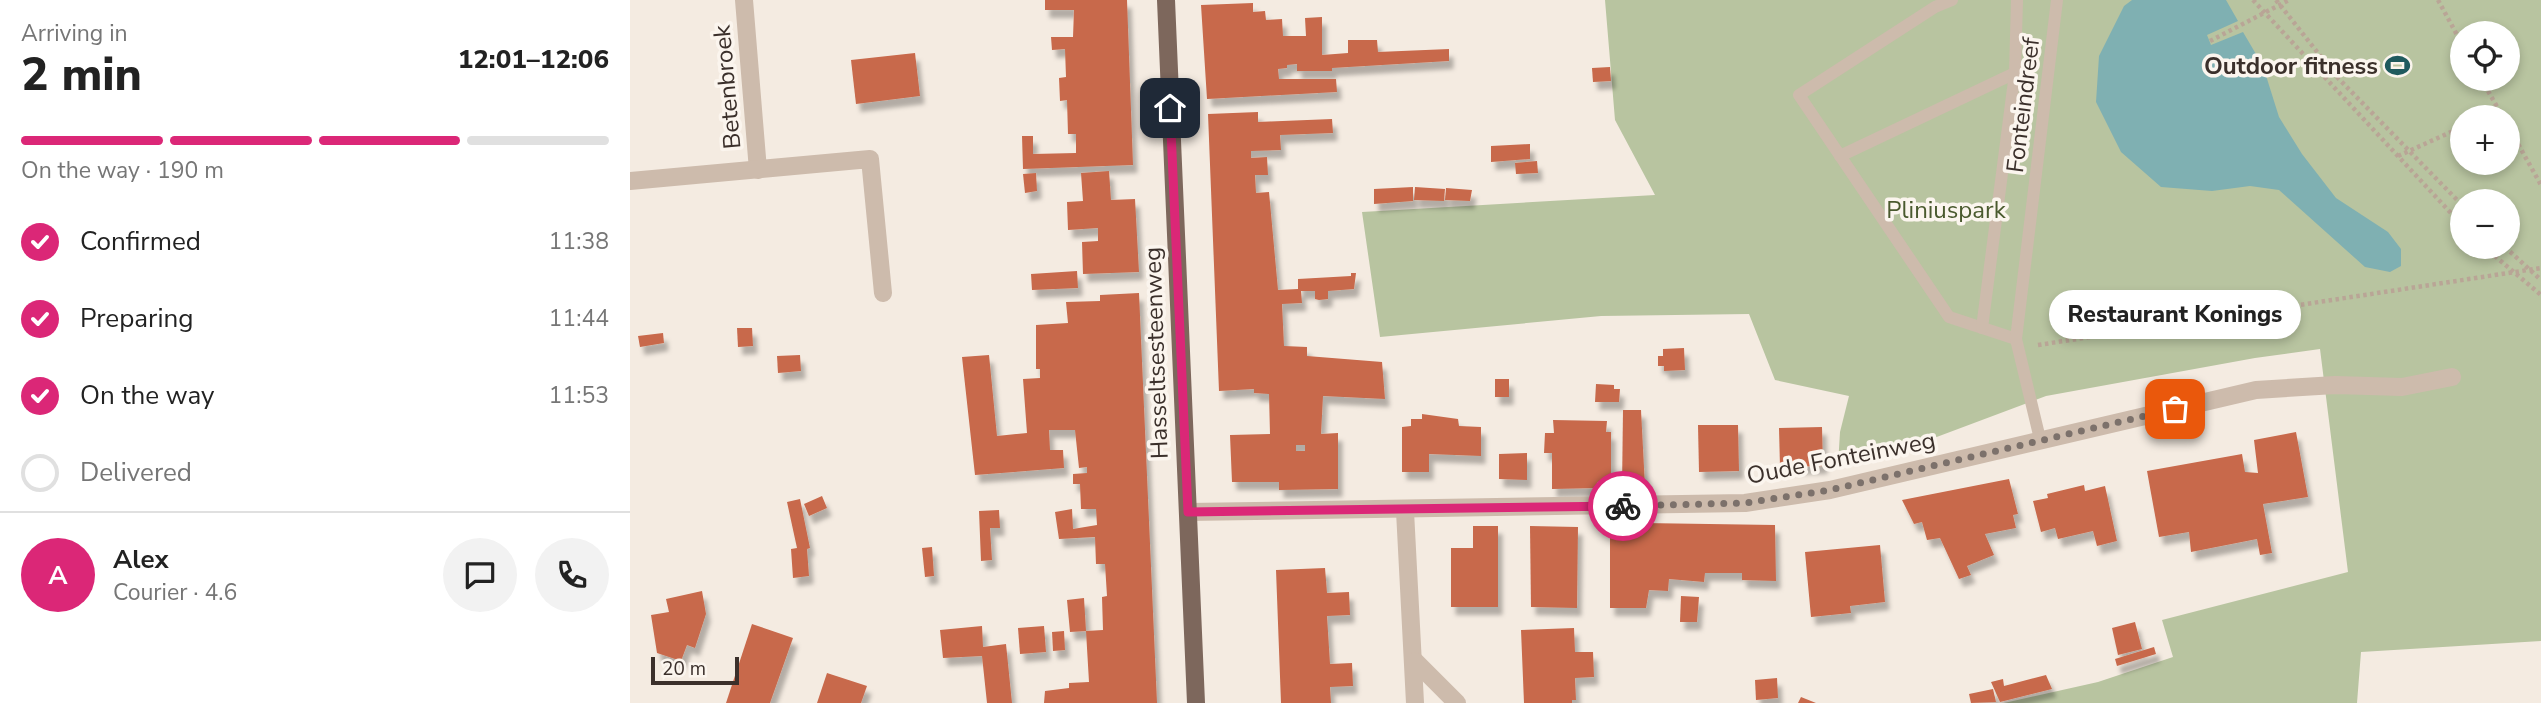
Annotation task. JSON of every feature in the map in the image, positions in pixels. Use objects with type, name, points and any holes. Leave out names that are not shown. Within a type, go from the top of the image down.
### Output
[{"type":"main road","name":"Hasseltsesteenweg","points":[[1166,0],[1196,703]]},
{"type":"street","name":"Betenbroek","points":[[744,0],[758,170]]},
{"type":"street","name":"Betenbroek","points":[[630,181],[870,159],[883,293]]},
{"type":"street","name":"Oude Fonteinweg","points":[[1188,512],[1745,503],[1830,490],[2256,390],[2335,385],[2402,387],[2452,377]]},
{"type":"street","points":[[1405,510],[1415,661],[1415,703]]},
{"type":"street","points":[[1415,661],[1457,703]]},
{"type":"lane","points":[[1952,0],[1935,7],[1799,95],[1949,317],[1982,328],[2016,344]]},
{"type":"lane","points":[[1982,328],[2015,73],[2017,0]]},
{"type":"lane","name":"Fonteindreef","points":[[2040,439],[2016,344],[2057,0]]},
{"type":"lane","points":[[1840,156],[2015,73]]},
{"type":"path","points":[[2253,0],[2263,14],[2450,212]]},
{"type":"path","points":[[2210,41],[2254,21],[2277,2],[2289,0]]},
{"type":"path","points":[[2438,0],[2450,22]]},
{"type":"path","points":[[2277,2],[2337,78],[2450,193]]},
{"type":"path","points":[[2398,156],[2450,132]]},
{"type":"path","points":[[2520,147],[2541,185]]},
{"type":"path","points":[[2497,259],[2541,295]]},
{"type":"path","points":[[2518,259],[2541,280]]},
{"type":"path","points":[[2016,344],[2541,268]]},
{"type":"green space","name":"Pliniuspark","points":[[1605,0],[2541,0],[2541,641],[2361,652],[2357,703],[2004,703],[2098,682],[2173,657],[2162,620],[2348,572],[2320,349],[2255,358],[2046,396],[1918,444],[1838,465],[1840,432],[1849,396],[1775,380],[1749,314],[1601,316],[1380,337],[1362,212],[1655,195],[1615,120]]},
{"type":"water","points":[[2132,0],[2226,0],[2238,21],[2207,35],[2211,45],[2243,32],[2263,66],[2279,117],[2302,154],[2336,198],[2388,232],[2401,249],[2401,266],[2390,272],[2365,267],[2279,190],[2250,186],[2212,191],[2161,187],[2121,152],[2096,102],[2099,56],[2124,6]]},
{"type":"building","points":[[1045,0],[1127,0],[1133,165],[1023,169],[1022,136],[1033,136],[1033,154],[1076,153],[1076,134],[1068,134],[1067,100],[1060,101],[1059,78],[1066,77],[1065,49],[1052,50],[1051,37],[1073,37],[1074,10],[1045,10]]},
{"type":"building","points":[[1253,3],[1253,12],[1265,11],[1266,20],[1282,19],[1283,36],[1306,36],[1305,18],[1322,17],[1322,55],[1348,53],[1348,40],[1377,40],[1378,52],[1449,49],[1449,61],[1332,68],[1332,71],[1297,71],[1297,64],[1287,65],[1287,68],[1278,69],[1279,79],[1336,79],[1337,92],[1207,99],[1201,5]]},
{"type":"building","points":[[915,53],[920,96],[856,104],[851,60]]},
{"type":"building","points":[[1610,67],[1611,81],[1593,82],[1592,68]]},
{"type":"building","points":[[1258,112],[1258,122],[1332,119],[1333,133],[1280,135],[1281,150],[1251,151],[1251,158],[1267,157],[1268,175],[1255,175],[1256,193],[1269,192],[1278,290],[1298,289],[1298,279],[1351,276],[1351,273],[1356,273],[1354,289],[1328,291],[1328,299],[1319,300],[1315,299],[1315,291],[1301,291],[1302,303],[1282,304],[1284,346],[1307,347],[1307,356],[1382,362],[1385,399],[1323,396],[1321,434],[1338,433],[1338,489],[1279,490],[1279,482],[1232,482],[1230,435],[1270,434],[1269,394],[1254,393],[1254,389],[1219,391],[1208,114]],"holes":[[[1296,445],[1305,445],[1305,451],[1296,451]]]},
{"type":"building","points":[[1530,144],[1530,159],[1491,162],[1491,146]]},
{"type":"building","points":[[1537,161],[1538,173],[1516,174],[1515,163]]},
{"type":"building","points":[[1109,171],[1111,200],[1135,199],[1139,272],[1083,274],[1082,242],[1098,241],[1098,228],[1068,230],[1067,202],[1083,201],[1081,173]]},
{"type":"building","points":[[1036,173],[1037,191],[1025,193],[1023,174]]},
{"type":"building","points":[[1413,187],[1413,201],[1374,204],[1374,189]]},
{"type":"building","points":[[1415,187],[1445,189],[1444,201],[1414,200]]},
{"type":"building","points":[[1446,188],[1472,190],[1470,201],[1445,200]]},
{"type":"building","points":[[1077,271],[1078,288],[1032,290],[1031,274]]},
{"type":"building","points":[[1139,293],[1157,703],[1044,703],[1045,691],[1069,688],[1069,683],[1089,682],[1086,631],[1103,630],[1102,597],[1107,596],[1105,564],[1096,564],[1095,537],[1059,539],[1055,512],[1072,509],[1073,529],[1097,525],[1096,509],[1081,509],[1080,484],[1073,484],[1073,474],[1087,473],[1087,467],[1079,468],[1075,430],[1049,430],[1050,450],[1063,450],[1064,468],[975,475],[962,357],[989,355],[997,436],[1027,433],[1023,379],[1040,378],[1040,369],[1036,369],[1036,325],[1068,323],[1066,302],[1100,301],[1100,295]]},
{"type":"building","points":[[737,328],[752,328],[753,346],[738,347]]},
{"type":"building","points":[[663,333],[664,343],[640,347],[638,336]]},
{"type":"building","points":[[1684,348],[1685,370],[1664,371],[1664,366],[1658,366],[1658,356],[1663,356],[1663,349]]},
{"type":"building","points":[[800,355],[801,371],[778,373],[777,356]]},
{"type":"building","points":[[1495,379],[1509,379],[1509,397],[1495,397]]},
{"type":"building","points":[[1596,384],[1614,385],[1614,389],[1620,389],[1619,402],[1595,402]]},
{"type":"building","points":[[1623,410],[1641,410],[1645,487],[1622,488]]},
{"type":"building","points":[[1422,414],[1458,419],[1459,426],[1481,427],[1481,456],[1429,454],[1429,472],[1402,472],[1402,427],[1411,426],[1411,419],[1422,419]]},
{"type":"building","points":[[1553,420],[1607,421],[1606,432],[1611,432],[1611,481],[1597,482],[1597,488],[1552,489],[1552,453],[1544,453],[1545,433],[1554,433]]},
{"type":"building","points":[[1698,425],[1738,425],[1739,471],[1699,472]]},
{"type":"building","points":[[1822,427],[1823,466],[1780,467],[1779,428]]},
{"type":"building","points":[[2296,432],[2308,497],[2263,504],[2272,553],[2260,555],[2257,539],[2191,552],[2189,532],[2159,537],[2147,471],[2242,454],[2245,472],[2258,473],[2254,440]]},
{"type":"building","points":[[1527,453],[1527,480],[1499,479],[1499,454]]},
{"type":"building","points":[[2009,479],[2018,514],[2013,515],[2016,528],[1985,534],[1994,555],[1967,566],[1971,575],[1959,579],[1940,538],[1927,540],[1922,522],[1914,524],[1902,500]]},
{"type":"building","points":[[2084,485],[2085,491],[2105,486],[2117,541],[2097,546],[2093,531],[2058,539],[2055,528],[2041,532],[2033,501],[2048,498],[2047,494]]},
{"type":"building","points":[[822,496],[827,508],[809,516],[804,504]]},
{"type":"building","points":[[800,499],[810,548],[807,549],[809,576],[793,578],[791,549],[797,548],[787,502]]},
{"type":"building","points":[[999,510],[1000,528],[990,528],[992,560],[981,561],[979,511]]},
{"type":"building","points":[[1643,523],[1775,525],[1776,581],[1742,580],[1742,573],[1705,573],[1704,582],[1669,579],[1668,591],[1649,590],[1646,608],[1610,608],[1610,527],[1642,527]]},
{"type":"building","points":[[1473,526],[1498,526],[1498,607],[1451,607],[1451,548],[1473,548]]},
{"type":"building","points":[[1530,526],[1578,527],[1577,608],[1531,607]]},
{"type":"building","points":[[1880,545],[1885,602],[1850,606],[1851,613],[1811,617],[1805,552]]},
{"type":"building","points":[[932,547],[934,576],[925,577],[922,548]]},
{"type":"building","points":[[1325,568],[1327,593],[1349,592],[1350,615],[1327,616],[1330,664],[1352,663],[1353,686],[1330,687],[1331,703],[1281,703],[1276,570]]},
{"type":"building","points":[[702,591],[706,614],[695,648],[687,645],[681,661],[657,653],[651,615],[669,612],[666,599]]},
{"type":"building","points":[[1681,596],[1699,597],[1697,622],[1680,622]]},
{"type":"building","points":[[1084,598],[1086,631],[1070,632],[1067,600]]},
{"type":"building","points":[[2135,622],[2142,649],[2118,655],[2112,628]]},
{"type":"building","points":[[752,624],[793,638],[770,703],[726,703]]},
{"type":"building","points":[[982,626],[983,647],[1006,644],[1012,703],[987,703],[982,656],[943,658],[940,630]]},
{"type":"building","points":[[1044,626],[1046,652],[1020,654],[1018,628]]},
{"type":"building","points":[[1574,628],[1575,652],[1593,652],[1594,677],[1575,678],[1576,700],[1572,700],[1572,703],[1524,703],[1521,630]]},
{"type":"building","points":[[1064,631],[1065,650],[1053,651],[1052,632]]},
{"type":"building","points":[[2154,647],[2156,654],[2117,666],[2115,659]]},
{"type":"building","points":[[827,673],[867,686],[861,703],[817,703]]},
{"type":"building","points":[[2046,675],[2052,689],[2000,702],[1991,682],[2003,679],[2004,686]]},
{"type":"building","points":[[1777,678],[1778,698],[1756,700],[1755,680]]},
{"type":"building","points":[[1993,689],[1996,702],[1971,703],[1969,694]]},
{"type":"building","points":[[1801,697],[1816,703],[1798,703]]},
{"type":"way so far","points":[[1623,506],[1745,503],[1830,490],[2175,409]]},
{"type":"place","name":"Outdoor fitness","points":[[2398,66]]},
{"type":"place","name":"Restaurant Konings","points":[[2175,409]]},
{"type":"route","points":[[1170,108],[1188,512],[1623,506]]}]
